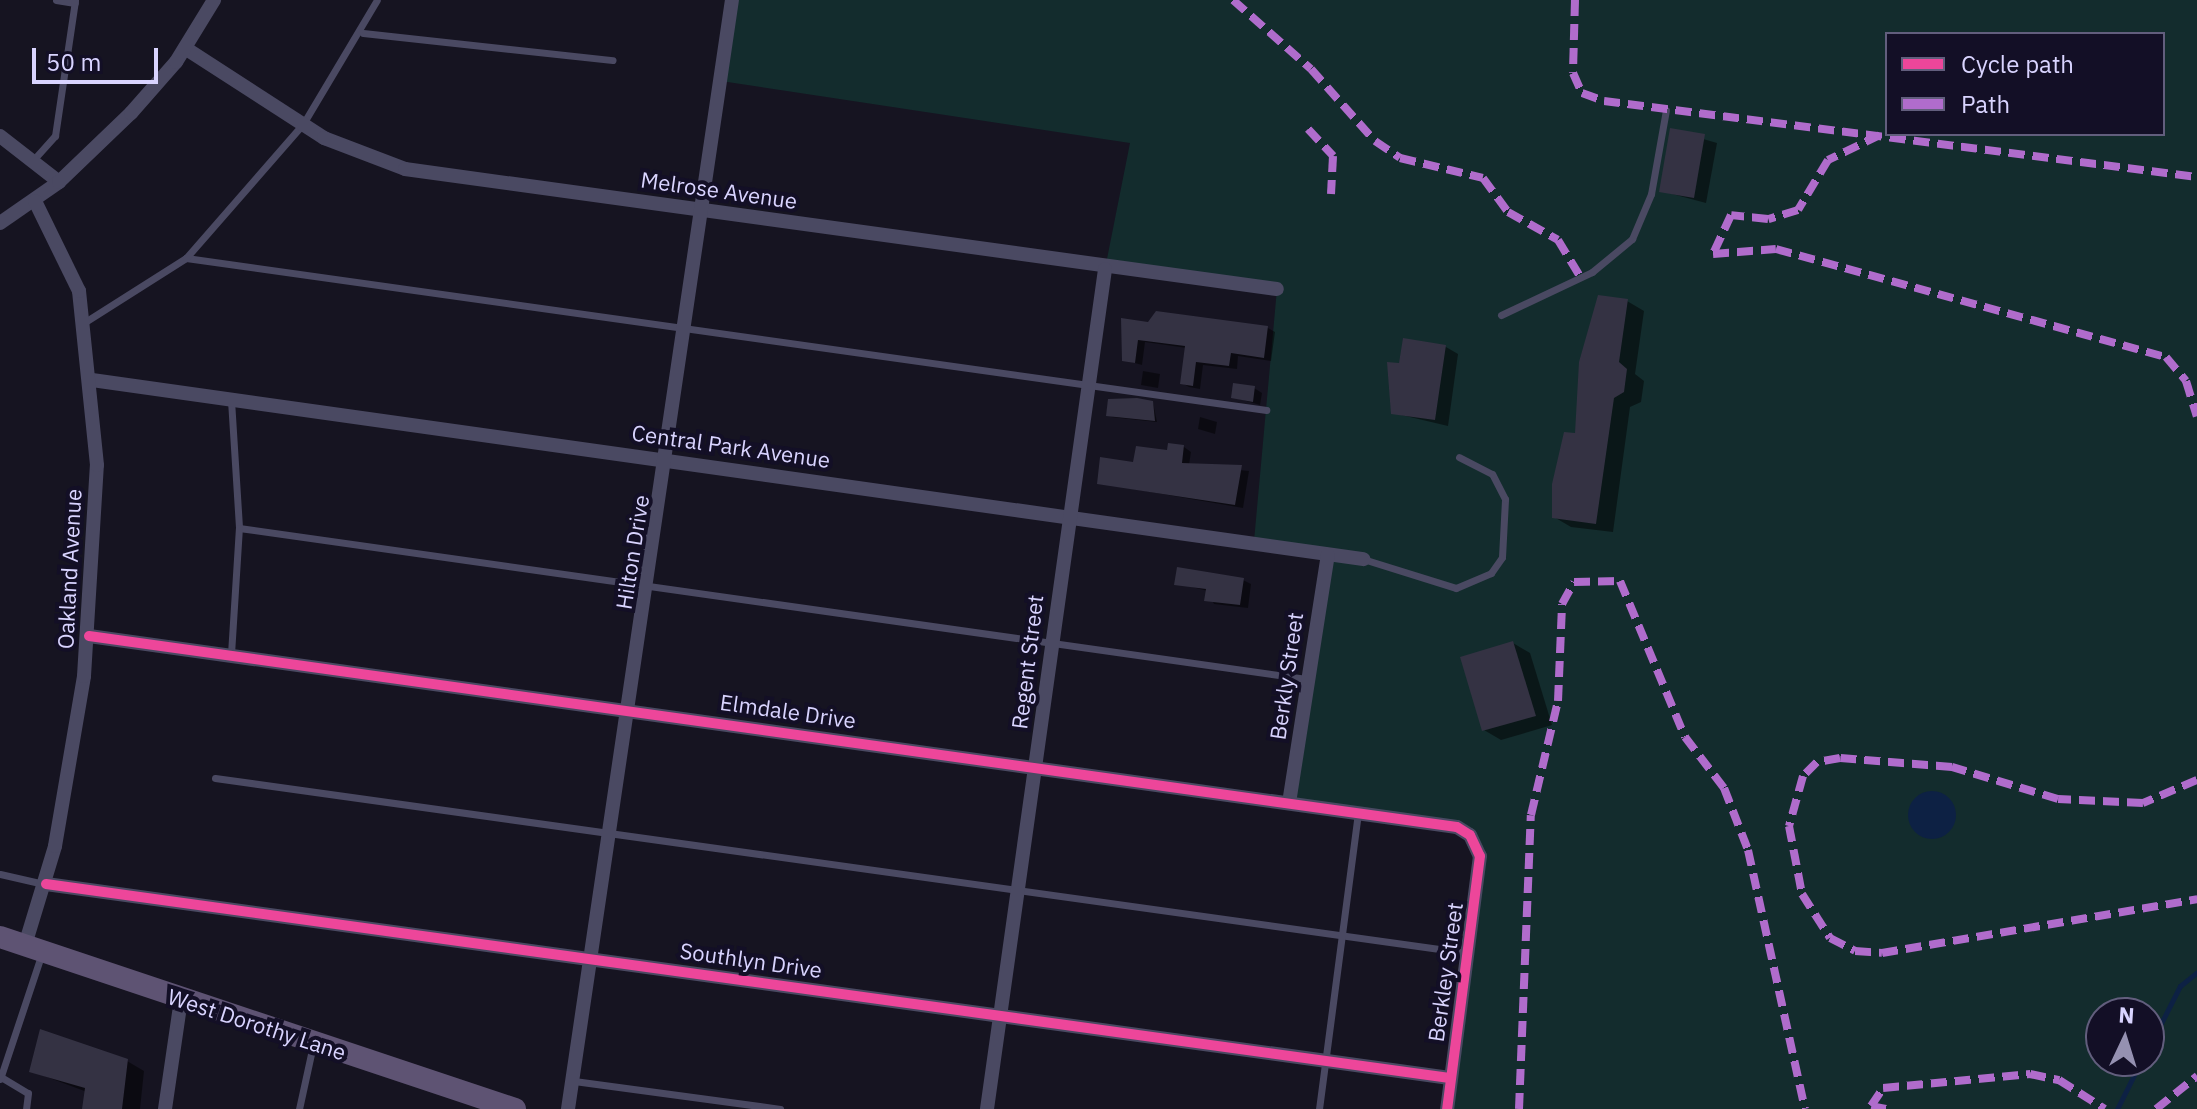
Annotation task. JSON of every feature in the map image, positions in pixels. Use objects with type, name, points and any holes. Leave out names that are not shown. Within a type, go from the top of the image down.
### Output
[{"type":"main road","name":"West Dorothy Lane","points":[[0,937],[515,1109]]},
{"type":"street","points":[[0,223],[59,182],[131,113],[185,48],[214,0]]},
{"type":"street","name":"Hilton Drive","points":[[568,1109],[595,958],[633,709],[732,0]]},
{"type":"street","name":"Melrose Avenue","points":[[185,48],[350,152],[405,169],[702,209],[1105,269],[1277,289]]},
{"type":"street","points":[[0,136],[35,158],[59,182]]},
{"type":"street","name":"Oakland Avenue","points":[[34,948],[89,636],[97,465],[85,322],[65,250],[35,201]]},
{"type":"street","name":"Regent Street","points":[[987,1109],[1068,514],[1105,269]]},
{"type":"street","name":"Central Park Avenue","points":[[92,380],[1068,514],[1363,559]]},
{"type":"street","name":"Berkly Street","points":[[1289,803],[1306,679],[1328,555]]},
{"type":"street","name":"Elmdale Drive","points":[[89,636],[633,709],[1358,812],[1457,827],[1476,842]]},
{"type":"street","name":"Berkley Street","points":[[1447,1109],[1469,953],[1476,842]]},
{"type":"street","name":"Southlyn Drive","points":[[46,884],[1450,1078]]},
{"type":"street","points":[[165,1109],[181,999]]},
{"type":"lane","points":[[35,158],[55,136],[75,1],[56,0]]},
{"type":"lane","points":[[85,322],[186,258],[303,124],[363,33],[377,0]]},
{"type":"lane","points":[[363,33],[613,60]]},
{"type":"lane","points":[[1501,315],[1592,272],[1632,239],[1651,194],[1666,110]]},
{"type":"lane","points":[[186,258],[1086,388],[1266,410]]},
{"type":"lane","points":[[231,398],[239,528],[231,654]]},
{"type":"lane","points":[[1363,559],[1456,588],[1491,573],[1504,547],[1505,499],[1492,474],[1459,457]]},
{"type":"lane","points":[[239,528],[1052,639],[1306,679]]},
{"type":"lane","points":[[215,778],[1469,953]]},
{"type":"lane","points":[[1319,1109],[1358,812]]},
{"type":"lane","points":[[0,874],[46,884]]},
{"type":"lane","points":[[26,1109],[28,1093],[1,1078],[34,948]]},
{"type":"lane","points":[[299,1109],[314,1043]]},
{"type":"lane","points":[[574,1081],[780,1109]]},
{"type":"green space","points":[[732,0],[2197,0],[2197,1109],[1447,1109],[1480,856],[1470,835],[1289,803],[1328,555],[1254,541],[1277,289],[1105,269],[1130,143],[721,81]]},
{"type":"water","points":[[1932,791],[1949,798],[1956,815],[1949,832],[1932,839],[1915,832],[1908,815],[1915,798]]},
{"type":"building","points":[[1670,128],[1705,134],[1694,198],[1659,192]]},
{"type":"building","points":[[1598,295],[1628,299],[1619,362],[1627,369],[1624,392],[1614,398],[1596,524],[1552,518],[1552,484],[1564,432],[1575,433],[1579,362]]},
{"type":"building","points":[[1156,311],[1268,326],[1264,358],[1231,353],[1229,366],[1196,362],[1193,386],[1180,384],[1185,346],[1138,340],[1135,363],[1122,361],[1121,318],[1148,322]]},
{"type":"building","points":[[1403,338],[1446,345],[1435,420],[1391,414],[1387,362],[1399,363]]},
{"type":"building","points":[[1233,383],[1255,386],[1253,402],[1231,398]]},
{"type":"building","points":[[1108,399],[1153,401],[1155,421],[1106,416]]},
{"type":"building","points":[[1168,443],[1184,445],[1182,463],[1242,465],[1235,505],[1097,484],[1100,457],[1133,462],[1136,446],[1167,450]]},
{"type":"building","points":[[1177,567],[1244,578],[1240,605],[1204,601],[1206,589],[1174,585]]},
{"type":"building","points":[[1513,641],[1536,716],[1482,731],[1460,657]]},
{"type":"building","points":[[40,1029],[128,1059],[122,1109],[82,1109],[85,1088],[29,1072]]},
{"type":"waterway","points":[[2165,1016],[2180,986],[2197,972]]},
{"type":"waterway","points":[[2117,1109],[2133,1077]]},
{"type":"marked path","points":[[1233,0],[1311,69],[1375,141],[1400,158],[1483,178],[1508,212],[1558,240],[1581,278]]},
{"type":"marked path","points":[[1575,0],[1573,73],[1582,93],[1604,101],[2197,177]]},
{"type":"marked path","points":[[1308,129],[1333,156],[1331,194]]},
{"type":"marked path","points":[[1880,135],[1828,160],[1798,210],[1768,219],[1731,215],[1713,254],[1776,249],[2166,357],[2186,381],[2197,416]]},
{"type":"marked path","points":[[1519,1109],[1531,815],[1558,701],[1562,604],[1574,582],[1620,581],[1685,737],[1724,788],[1748,850],[1805,1109]]},
{"type":"marked path","points":[[2197,780],[2143,803],[2058,799],[1952,767],[1840,758],[1817,762],[1803,776],[1789,826],[1802,894],[1830,938],[1855,951],[1882,953],[2197,899]]},
{"type":"marked path","points":[[1886,1109],[1871,1106],[1883,1088],[2030,1074],[2059,1080],[2105,1109]]},
{"type":"marked path","points":[[2156,1109],[2197,1076]]},
{"type":"cycle path","points":[[89,636],[1457,827],[1470,835],[1480,856],[1447,1109]]},
{"type":"cycle path","points":[[46,884],[1450,1078]]}]
